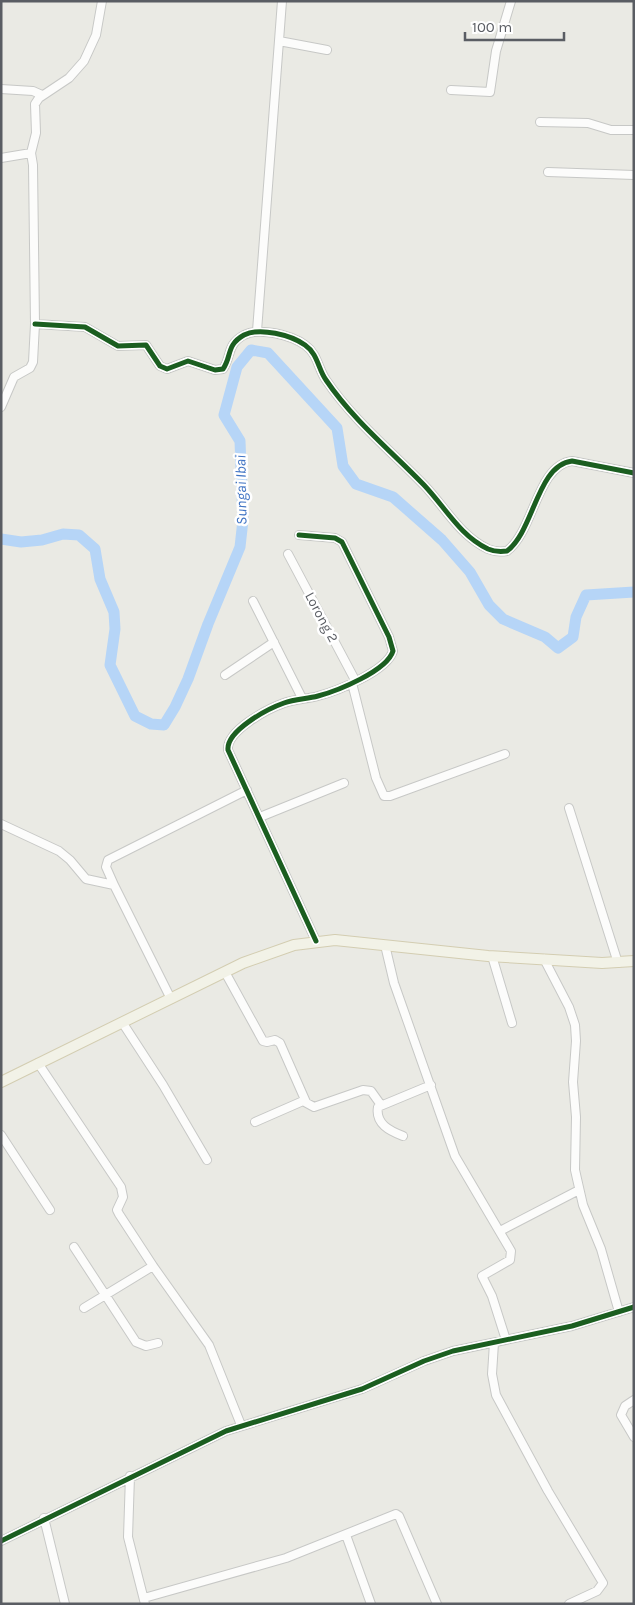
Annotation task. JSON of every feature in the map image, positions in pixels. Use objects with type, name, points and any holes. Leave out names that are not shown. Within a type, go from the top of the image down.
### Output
[{"type":"main road","points":[[1,1082],[224,972],[276,950],[316,941],[335,940],[492,956],[618,963],[634,961]]},
{"type":"street","points":[[1,407],[14,377],[32,365],[35,324],[33,165],[31,153],[36,133],[35,104],[42,95],[60,85],[84,61],[96,35],[102,1]]},
{"type":"street","points":[[257,331],[282,1]]},
{"type":"street","points":[[451,90],[490,92],[496,51],[511,1]]},
{"type":"street","points":[[279,41],[327,50]]},
{"type":"street","points":[[1,89],[33,91],[42,95]]},
{"type":"street","points":[[540,122],[588,123],[611,130],[634,130]]},
{"type":"street","points":[[1,158],[31,153]]},
{"type":"street","points":[[548,172],[634,175]]},
{"type":"street","points":[[35,324],[85,327],[118,346],[146,345],[160,366],[167,369],[188,361],[214,370],[222,369],[233,343],[243,336],[257,331],[288,337],[312,351],[326,381],[372,435],[425,486],[458,526],[487,549],[498,552],[507,551],[516,542],[531,516],[549,475],[570,460],[634,474]]},
{"type":"street","points":[[299,535],[335,538],[342,542],[392,645],[391,656],[386,662],[346,687],[284,703],[269,710],[230,737],[227,743],[228,750],[316,941]]},
{"type":"street","name":"Lorong 2","points":[[288,554],[354,681],[376,778],[384,796],[390,796],[505,754]]},
{"type":"street","points":[[253,601],[302,698]]},
{"type":"street","points":[[225,675],[274,642]]},
{"type":"street","points":[[260,818],[344,783]]},
{"type":"street","points":[[171,999],[106,868],[108,860],[247,790]]},
{"type":"street","points":[[569,808],[618,963]]},
{"type":"street","points":[[1,824],[60,851],[86,879],[114,885]]},
{"type":"street","points":[[385,945],[391,974],[455,1156],[511,1251],[512,1258],[482,1276],[492,1296],[506,1340]]},
{"type":"street","points":[[492,956],[512,1024]]},
{"type":"street","points":[[544,959],[569,1007],[576,1030],[573,1082],[576,1117],[574,1150],[579,1190],[590,1224],[601,1249],[619,1312]]},
{"type":"street","points":[[224,972],[263,1041],[275,1040],[280,1043],[306,1102],[314,1107],[368,1090],[381,1105]]},
{"type":"street","points":[[122,1022],[163,1084],[207,1160]]},
{"type":"street","points":[[38,1063],[121,1187],[123,1196],[118,1210],[153,1266],[212,1350],[241,1425]]},
{"type":"street","points":[[403,1136],[392,1132],[382,1123],[378,1112],[381,1105],[431,1085]]},
{"type":"street","points":[[256,1122],[306,1102]]},
{"type":"street","points":[[1,1135],[50,1210]]},
{"type":"street","points":[[500,1231],[579,1190]]},
{"type":"street","points":[[74,1247],[136,1342],[146,1346],[158,1343]]},
{"type":"street","points":[[84,1308],[153,1266]]},
{"type":"street","points":[[1,1541],[204,1440],[241,1425],[362,1389],[438,1356],[572,1326],[634,1308]]},
{"type":"street","points":[[494,1343],[492,1374],[496,1395],[548,1491],[602,1583],[597,1591],[569,1604]]},
{"type":"street","points":[[634,1400],[626,1406],[621,1415],[634,1437]]},
{"type":"street","points":[[130,1476],[128,1537],[144,1601],[278,1560],[396,1514],[400,1516],[437,1604]]},
{"type":"street","points":[[44,1518],[65,1604]]},
{"type":"street","points":[[346,1535],[370,1604]]},
{"type":"waterway","name":"Sungai Ibai","points":[[1,539],[21,542],[42,540],[63,534],[79,535],[95,549],[100,579],[114,612],[115,629],[110,665],[135,716],[151,724],[164,725],[188,679],[208,624],[240,547],[243,520],[240,441],[224,415],[237,367],[251,350],[268,353],[337,428],[343,466],[356,484],[393,497],[442,540],[470,572],[489,605],[503,619],[545,637],[558,648],[573,637],[576,617],[586,595],[634,592]]},
{"type":"cycle path","points":[[35,324],[85,327],[118,346],[146,345],[160,366],[167,369],[188,361],[215,370],[223,369],[234,343],[244,335],[251,333],[275,333],[299,341],[313,353],[323,376],[360,422],[424,485],[469,537],[493,551],[507,551],[516,542],[524,529],[543,486],[560,465],[572,461],[634,473]]},
{"type":"cycle path","points":[[299,535],[335,538],[342,542],[389,637],[393,651],[389,658],[372,673],[348,685],[318,696],[284,703],[258,715],[240,728],[229,743],[228,750],[316,941]]},
{"type":"cycle path","points":[[1,1541],[226,1431],[362,1389],[424,1361],[453,1351],[572,1326],[634,1307]]}]
